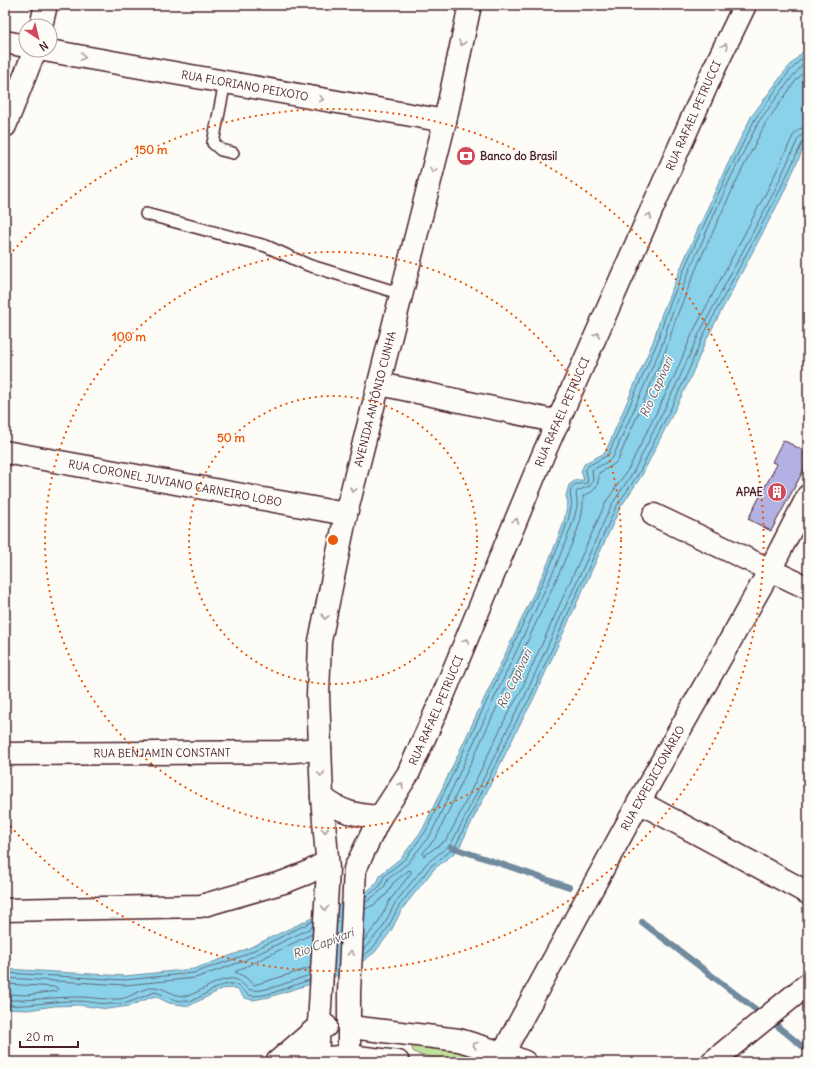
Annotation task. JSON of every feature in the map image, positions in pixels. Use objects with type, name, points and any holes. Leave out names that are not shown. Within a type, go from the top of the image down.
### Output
[{"type":"street","points":[[43,18],[46,5]]},
{"type":"street","name":"AVENIDA ANTÔNIO CUNHA","points":[[317,1058],[327,866],[322,797],[318,695],[320,641],[346,514],[445,122],[470,5]]},
{"type":"street","name":"RUA RAFAEL PETRUCCI","points":[[350,1026],[349,992],[355,869],[380,817],[408,774],[440,703],[540,463],[713,71],[745,5]]},
{"type":"street","points":[[5,42],[18,44]]},
{"type":"street","name":"RUA FLORIANO PEIXOTO","points":[[58,52],[445,122]]},
{"type":"street","points":[[5,126],[32,58]]},
{"type":"street","points":[[380,384],[559,422]]},
{"type":"street","name":"RUA CORONEL JUVIANO CARNEIRO LOBO","points":[[5,452],[346,514]]},
{"type":"street","name":"RUA EXPEDICIONÁRIO","points":[[503,1058],[510,1040],[639,802],[770,570],[808,496]]},
{"type":"street","points":[[654,514],[808,588]]},
{"type":"street","name":"RUA BENJAMIN CONSTANT","points":[[5,754],[281,752],[320,749]]},
{"type":"street","points":[[322,797],[339,810],[359,815],[380,817]]},
{"type":"street","points":[[639,802],[808,893]]},
{"type":"street","points":[[5,910],[201,906],[284,882],[327,866]]},
{"type":"street","points":[[712,1062],[808,984]]},
{"type":"street","points":[[277,1062],[319,1026],[350,1026],[459,1040],[503,1058],[526,1062]]},
{"type":"street","points":[[349,1056],[350,1026]]},
{"type":"street","points":[[287,1062],[349,1056],[398,1062]]},
{"type":"lane","points":[[225,82],[213,143],[221,150],[233,153]]},
{"type":"lane","points":[[146,214],[266,246],[308,265],[402,294]]},
{"type":"green space","points":[[415,1044],[431,1044],[503,1062],[461,1062],[419,1055],[413,1051],[412,1048]]},
{"type":"water","name":"Rio Capivari","points":[[808,46],[808,138],[781,198],[707,338],[688,383],[642,475],[620,508],[532,702],[458,850],[434,869],[402,909],[391,931],[375,952],[354,968],[339,975],[269,997],[253,1000],[244,998],[238,990],[231,988],[222,989],[189,1006],[169,1003],[155,996],[129,1006],[108,1009],[79,1005],[54,1006],[28,1010],[5,1009],[5,969],[125,976],[194,969],[238,953],[365,893],[377,883],[381,874],[402,857],[423,829],[548,563],[563,525],[568,503],[566,496],[569,485],[576,480],[584,480],[581,471],[585,463],[605,453],[653,342],[662,313],[685,258],[722,176],[751,117],[786,70]]},
{"type":"building","name":"APAE","points":[[783,440],[808,453],[808,462],[771,531],[748,519],[777,464],[772,462]]},
{"type":"waterway","points":[[451,847],[569,887]]},
{"type":"waterway","points":[[642,922],[763,1015]]},
{"type":"waterway","points":[[770,1020],[808,1051]]},
{"type":"place","name":"Banco do Brasil","points":[[466,156]]},
{"type":"place","name":"APAE","points":[[777,492]]}]
